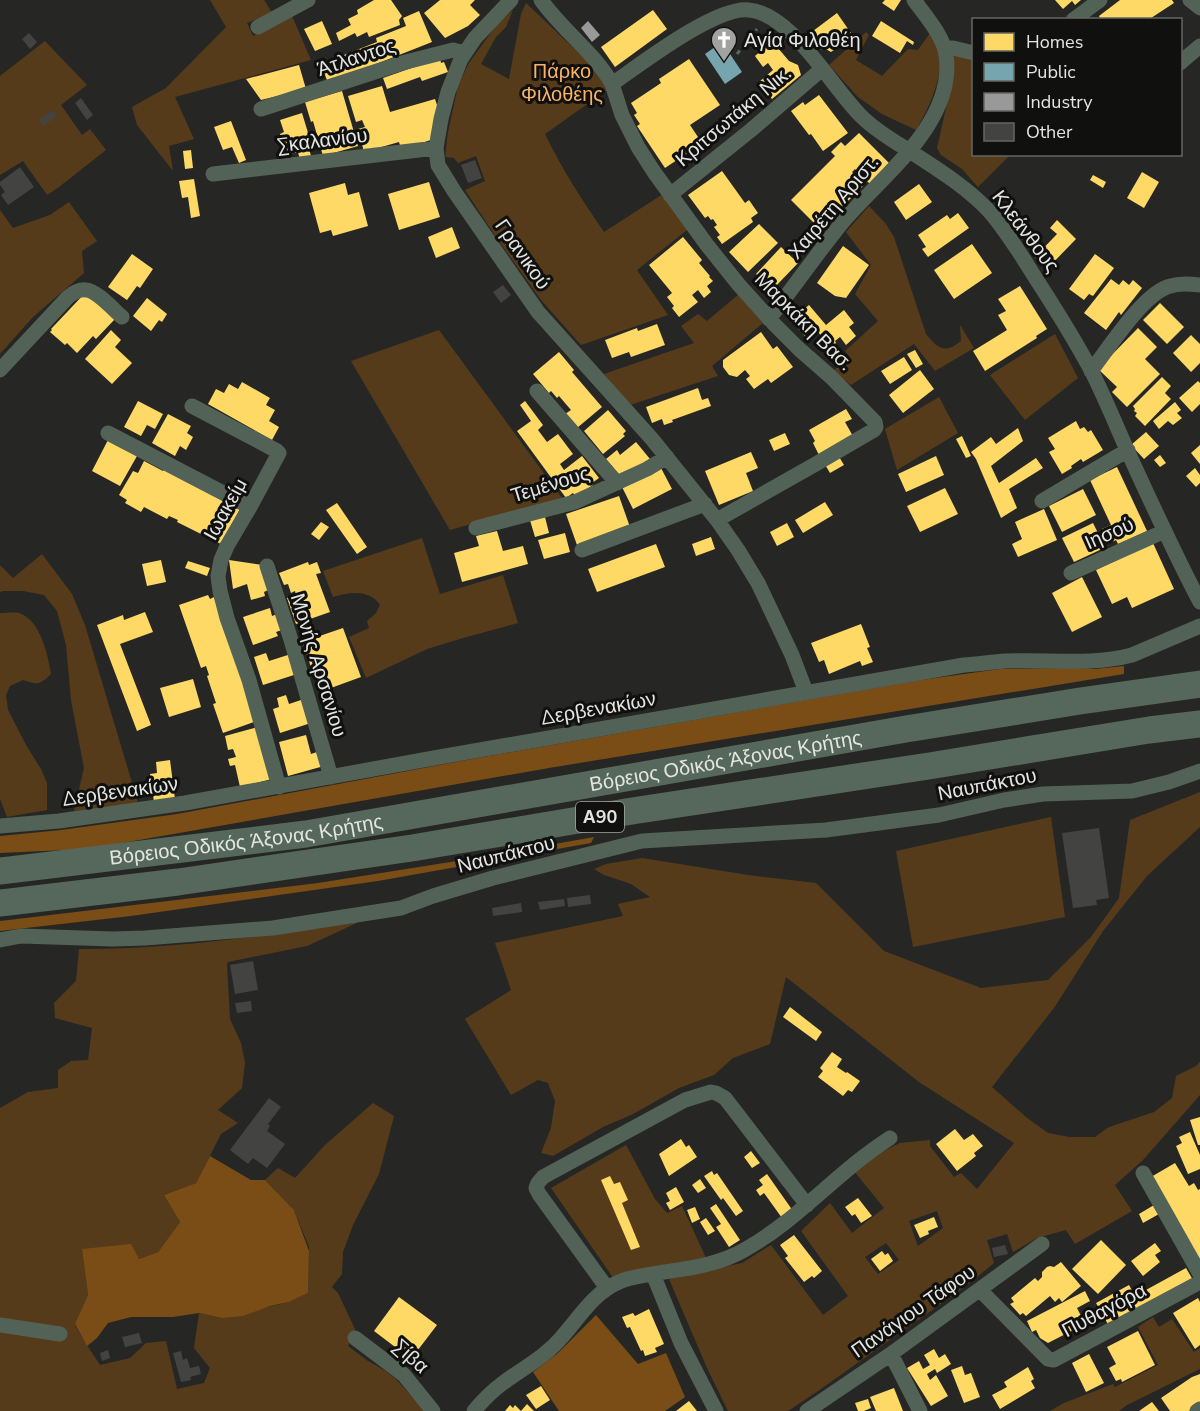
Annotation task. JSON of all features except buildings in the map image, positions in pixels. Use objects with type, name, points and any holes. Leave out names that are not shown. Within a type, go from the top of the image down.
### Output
[{"type":"highway","name":"Βόρειος Οδικός Άξονας Κρήτης","points":[[0,871],[306,834],[918,727],[1200,684]]},
{"type":"highway","name":"Βόρειος Οδικός Άξονας Κρήτης","points":[[0,903],[178,882],[400,850],[632,811],[1200,724]]},
{"type":"street","points":[[258,27],[308,0]]},
{"type":"street","name":"Γρανικού","points":[[511,0],[465,53],[448,92],[436,148],[438,165],[528,298],[553,330],[667,458],[705,504],[738,550],[758,583],[792,655],[806,692]]},
{"type":"street","points":[[540,0],[596,61],[612,84]]},
{"type":"street","points":[[914,0],[945,48],[972,53]]},
{"type":"street","points":[[1076,18],[1100,0]]},
{"type":"street","points":[[1190,0],[1200,8]]},
{"type":"street","name":"Κλεάνθους","points":[[612,84],[703,24],[730,12],[751,5],[783,26],[863,118],[966,190],[991,213],[1020,253],[1065,323],[1092,371],[1200,602]]},
{"type":"street","points":[[1182,61],[1200,46]]},
{"type":"street","name":"Χαιρέτη Αριστ.","points":[[769,319],[843,222],[909,151],[926,129],[936,111],[945,83],[947,64],[945,48]]},
{"type":"street","name":"Άτλαντος","points":[[261,109],[402,63],[453,50],[465,53]]},
{"type":"street","name":"Κριτσωτάκη Νικ.","points":[[670,195],[822,69]]},
{"type":"street","name":"Μαρκάκη Βασ.","points":[[612,84],[622,115],[645,159],[722,265],[769,319],[875,422],[874,430],[717,520]]},
{"type":"street","name":"Σκαλανίου","points":[[213,174],[436,148]]},
{"type":"street","points":[[1092,371],[1140,307],[1155,294],[1173,285],[1200,285]]},
{"type":"street","points":[[0,370],[74,293],[83,290],[91,291],[122,317]]},
{"type":"street","points":[[537,391],[618,483]]},
{"type":"street","name":"Ιωακείμ","points":[[192,406],[279,453],[223,553],[218,576],[227,618],[249,680],[279,787]]},
{"type":"street","points":[[108,433],[250,507]]},
{"type":"street","points":[[1042,501],[1128,450]]},
{"type":"street","name":"Τεμένους","points":[[476,528],[574,502],[667,458]]},
{"type":"street","points":[[582,550],[705,504]]},
{"type":"street","name":"Ιησού","points":[[1071,573],[1165,531]]},
{"type":"street","name":"Μονής Αρσανίου","points":[[267,566],[331,777]]},
{"type":"street","name":"Δερβενακίων","points":[[0,826],[123,813],[279,787],[914,673],[1005,661],[1091,661],[1122,657],[1200,627]]},
{"type":"street","name":"Ναυπάκτου","points":[[0,940],[21,936],[145,938],[273,928],[401,908],[493,878],[642,841],[826,830],[939,815],[1034,795],[1132,790],[1169,782],[1200,771]]},
{"type":"street","points":[[607,1288],[539,1194],[536,1188],[538,1183],[543,1177],[573,1160],[685,1100],[711,1092],[725,1098],[807,1205]]},
{"type":"street","points":[[474,1411],[496,1389],[561,1339],[586,1306],[607,1288],[620,1281],[706,1265],[729,1258],[754,1245],[780,1227],[867,1153],[890,1138]]},
{"type":"street","points":[[1143,1173],[1200,1274]]},
{"type":"street","name":"Πανάγιου Τάφου","points":[[807,1411],[891,1354],[1042,1244]]},
{"type":"street","points":[[653,1274],[677,1336],[716,1411]]},
{"type":"street","name":"Πυθαγόρα","points":[[980,1290],[1054,1360],[1200,1282]]},
{"type":"street","points":[[0,1326],[60,1334]]},
{"type":"street","name":"Σίβα","points":[[355,1338],[404,1375],[433,1411]]},
{"type":"street","points":[[891,1354],[920,1411]]},
{"type":"path","points":[[737,54],[766,15]]},
{"type":"green space","points":[[210,0],[264,0],[272,13],[247,23],[253,36],[292,16],[311,60],[175,97],[194,139],[169,146],[173,171],[137,125],[132,107],[166,88],[226,27]]},
{"type":"green space","name":"Πάρκο Φιλοθέης","points":[[526,3],[585,59],[607,90],[545,134],[558,160],[604,232],[663,194],[687,230],[637,270],[668,315],[581,345],[541,300],[465,190],[485,181],[476,156],[458,163],[454,158],[445,157],[458,86],[469,63],[495,27],[513,10],[506,27],[496,37],[481,64],[509,79],[521,14]]},
{"type":"green space","points":[[866,32],[869,35],[856,60],[882,76],[908,49],[918,50],[930,33],[937,45],[940,55],[938,78],[931,100],[916,130],[882,114],[858,97],[829,65]]},
{"type":"green space","points":[[45,41],[87,85],[61,105],[82,135],[90,129],[106,150],[47,195],[23,161],[0,175],[0,76]]},
{"type":"green space","points":[[952,56],[972,57],[972,156],[1009,156],[978,187],[962,169],[941,155],[937,148],[953,77]]},
{"type":"green space","points":[[69,202],[97,241],[82,251],[84,273],[33,317],[0,354],[0,210],[13,228],[50,215]]},
{"type":"green space","points":[[869,206],[886,224],[894,237],[926,334],[938,346],[950,348],[961,341],[960,325],[974,348],[935,371],[914,344],[851,385],[833,371],[850,357],[845,351],[878,321],[855,294],[871,265],[846,232]]},
{"type":"green space","points":[[739,294],[764,322],[712,366],[718,376],[630,405],[604,374],[694,343],[681,326],[698,314],[707,321]]},
{"type":"green space","points":[[439,330],[562,498],[450,530],[351,361]]},
{"type":"green space","points":[[1055,334],[1078,378],[1025,420],[990,375]]},
{"type":"green space","points":[[939,397],[958,433],[897,470],[885,429]]},
{"type":"green space","points":[[422,538],[440,594],[503,575],[518,623],[427,649],[366,678],[349,637],[369,628],[367,621],[376,613],[380,605],[371,596],[365,594],[352,593],[333,597],[323,571]]},
{"type":"green space","points":[[42,554],[72,594],[85,625],[138,803],[74,811],[84,768],[71,700],[66,645],[57,611],[44,595],[23,591],[0,592],[0,565],[13,578]]},
{"type":"green space","points":[[0,613],[19,613],[33,623],[42,639],[51,674],[38,683],[23,680],[10,686],[6,695],[8,710],[47,783],[47,810],[7,817],[0,799]]},
{"type":"green space","points":[[1200,792],[1200,827],[1147,876],[1103,931],[1054,1008],[992,1087],[1048,1133],[1069,1137],[1095,1137],[1109,1127],[1154,1112],[1172,1098],[1176,1076],[1200,1062],[1200,1095],[1143,1160],[1115,1185],[1132,1211],[1075,1244],[1066,1230],[1037,1238],[1013,1252],[1007,1234],[987,1240],[994,1263],[966,1286],[788,1411],[728,1411],[669,1279],[742,1263],[771,1245],[823,1315],[848,1296],[801,1231],[830,1203],[852,1233],[884,1208],[854,1171],[881,1152],[900,1143],[930,1140],[930,1146],[954,1177],[961,1173],[977,1189],[1014,1143],[919,1082],[786,977],[770,1044],[733,1058],[714,1075],[679,1088],[553,1156],[541,1153],[551,1128],[555,1101],[548,1083],[538,1080],[511,1095],[465,1019],[511,990],[495,943],[623,916],[618,904],[650,897],[631,884],[604,875],[594,869],[606,864],[642,858],[816,883],[884,951],[981,988],[1048,980],[1091,937],[1119,898],[1130,820]],"holes":[[[937,1211],[943,1228],[918,1246],[909,1221]],[[886,1243],[899,1260],[878,1274],[865,1257]]]},
{"type":"green space","points":[[1051,817],[1065,917],[913,947],[896,851]]},
{"type":"green space","points":[[359,922],[307,946],[228,962],[230,1019],[241,1043],[245,1063],[242,1088],[218,1110],[238,1123],[221,1134],[196,1183],[164,1195],[180,1222],[158,1252],[139,1259],[82,1249],[88,1295],[75,1325],[100,1365],[130,1358],[146,1343],[166,1341],[177,1389],[204,1383],[210,1368],[194,1348],[199,1313],[222,1318],[289,1302],[308,1293],[309,1247],[294,1210],[265,1180],[278,1168],[295,1178],[325,1145],[373,1103],[394,1116],[379,1174],[353,1225],[343,1252],[342,1274],[332,1287],[338,1293],[355,1329],[348,1346],[396,1379],[424,1411],[0,1411],[0,1108],[28,1092],[58,1088],[58,1070],[71,1061],[88,1060],[92,1028],[55,1018],[54,1003],[76,981],[79,949],[184,944]]},
{"type":"green space","points":[[626,1145],[655,1199],[667,1213],[682,1206],[707,1260],[614,1279],[551,1188]]},
{"type":"green space","points":[[1153,1317],[1159,1327],[1172,1319],[1194,1352],[1200,1348],[1200,1369],[1119,1411],[1050,1411],[1064,1403],[1113,1384],[1115,1387],[1158,1365],[1138,1327]]},
{"type":"shaded area","points":[[1124,666],[1124,674],[549,768],[88,849],[0,853],[0,836],[177,814],[914,681],[1000,669],[1095,669]]},
{"type":"shaded area","points":[[594,837],[591,843],[378,881],[131,916],[0,931],[0,921],[318,883]]},
{"type":"shaded area","points":[[210,1156],[251,1180],[265,1180],[294,1210],[309,1251],[308,1293],[289,1302],[243,1316],[222,1318],[199,1313],[173,1317],[131,1317],[108,1323],[97,1338],[87,1346],[75,1324],[88,1295],[82,1249],[131,1244],[139,1259],[158,1252],[180,1222],[164,1195],[196,1183]]},
{"type":"shaded area","points":[[596,1315],[638,1364],[666,1353],[685,1397],[665,1411],[559,1411],[533,1372],[558,1353]]},
{"type":"place","name":"Αγία Φιλοθέη","points":[[724,63]]}]
